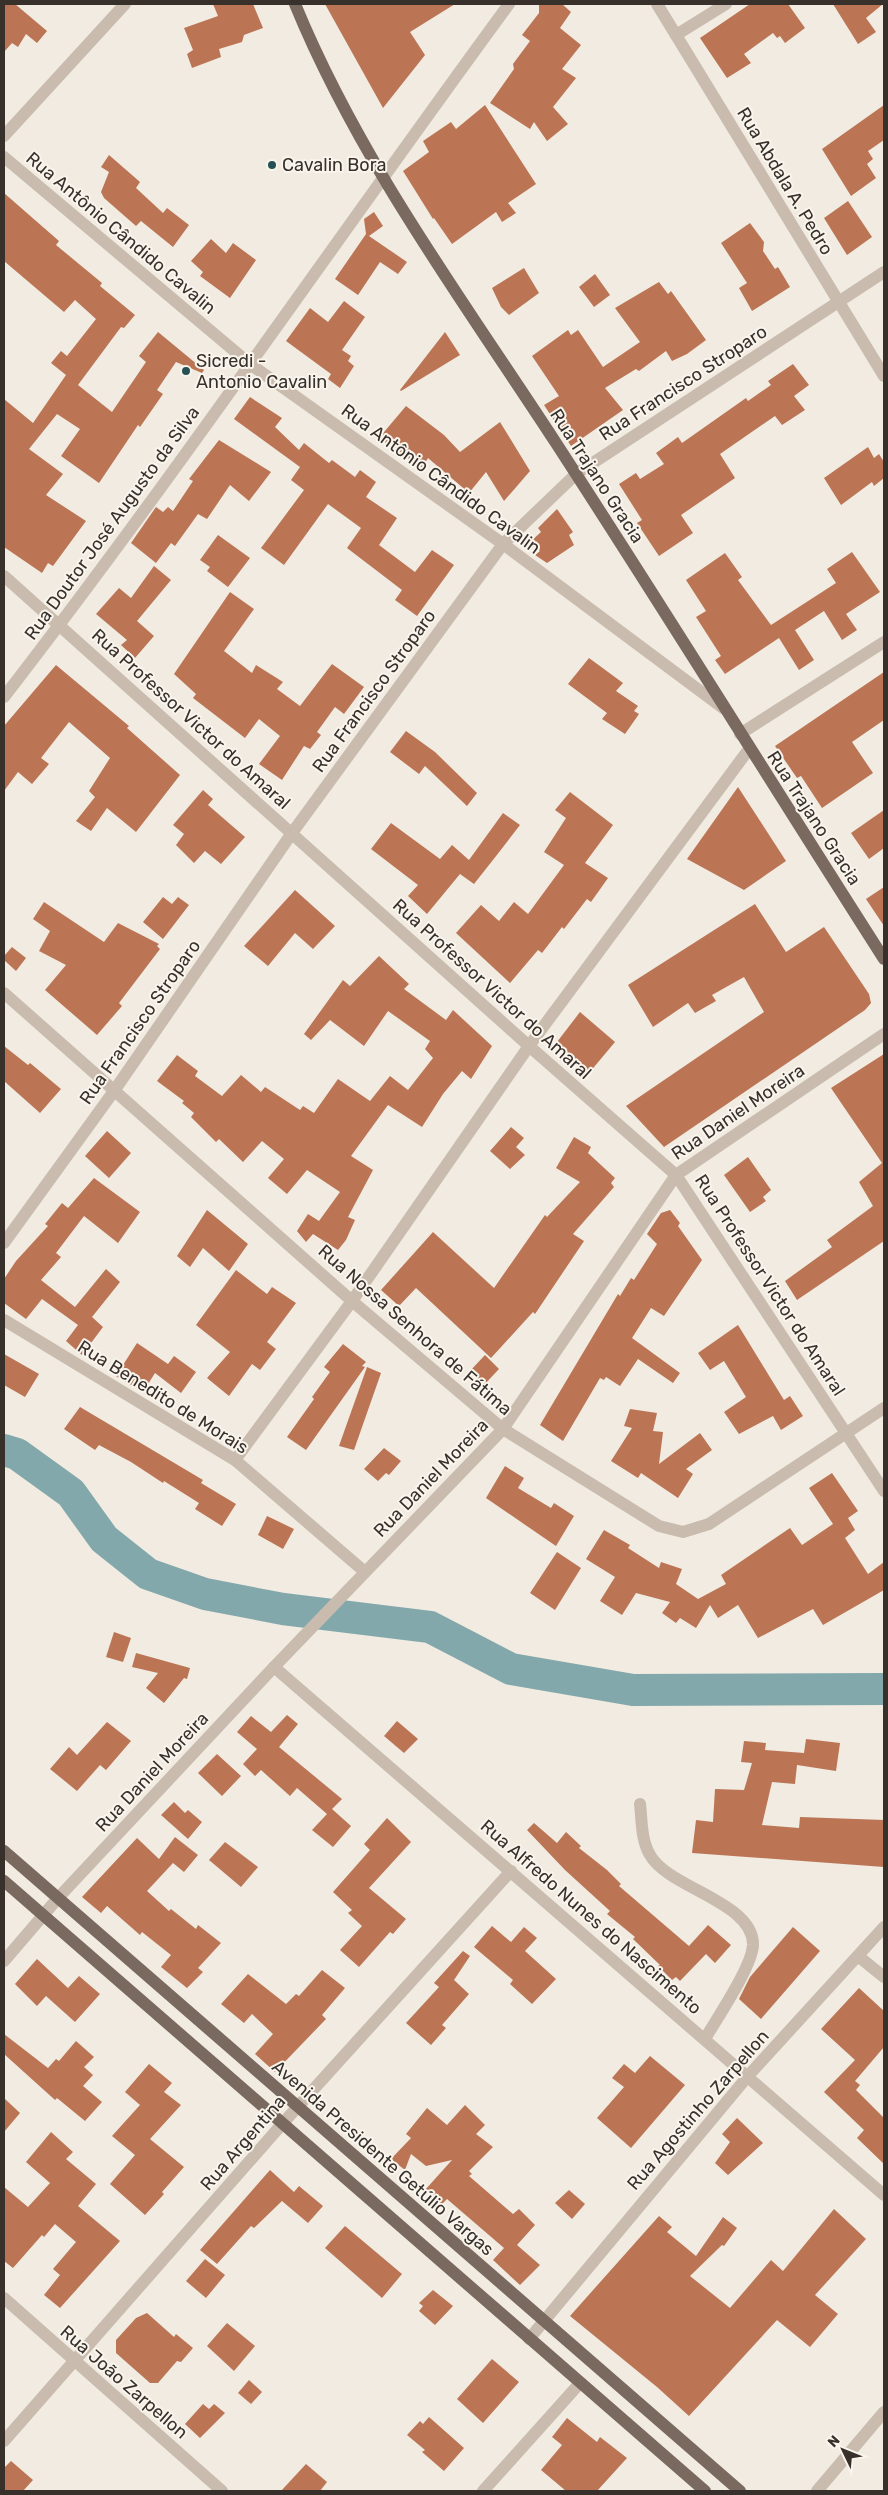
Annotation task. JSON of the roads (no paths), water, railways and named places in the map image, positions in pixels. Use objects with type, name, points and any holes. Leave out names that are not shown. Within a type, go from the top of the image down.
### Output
[{"type":"main road","name":"Rua Trajano Gracia","points":[[295,4],[317,56],[382,177],[576,474],[884,959]]},
{"type":"main road","name":"Avenida Presidente Getúlio Vargas","points":[[4,1851],[740,2491]]},
{"type":"main road","points":[[4,1881],[705,2491]]},
{"type":"street","points":[[4,136],[125,4]]},
{"type":"street","name":"Rua Doutor José Augusto da Silva","points":[[4,698],[60,625],[250,364],[382,177],[510,4]]},
{"type":"street","name":"Rua Abdala A. Pedro","points":[[657,4],[884,376]]},
{"type":"street","points":[[676,35],[726,4]]},
{"type":"street","name":"Rua Antônio Cândido Cavalin","points":[[4,157],[250,364],[503,544],[724,708]]},
{"type":"street","name":"Rua Francisco Stroparo","points":[[4,1243],[114,1091],[292,833],[503,544],[576,474],[884,272]]},
{"type":"street","name":"Rua Professor Victor do Amaral","points":[[4,576],[529,1046],[676,1175],[884,1491]]},
{"type":"street","points":[[740,734],[884,642]]},
{"type":"street","points":[[235,1460],[352,1301],[529,1046],[750,749]]},
{"type":"street","name":"Rua Nossa Senhora de Fátima","points":[[4,993],[352,1301],[503,1429],[659,1526],[683,1532],[708,1524],[884,1408]]},
{"type":"street","name":"Rua Daniel Moreira","points":[[4,1961],[58,1898],[274,1667],[503,1429],[676,1175],[884,1034]]},
{"type":"street","name":"Rua Benedito de Morais","points":[[4,1320],[235,1460],[365,1572]]},
{"type":"street","name":"Rua Alfredo Nunes do Nascimento","points":[[274,1667],[884,2195]]},
{"type":"street","points":[[640,1804],[643,1838],[651,1857],[666,1871],[738,1914],[749,1931],[753,1944],[748,1963],[705,2039]]},
{"type":"street","name":"Rua Argentina","points":[[4,2441],[283,2123],[511,1871]]},
{"type":"street","name":"Rua Agostinho Zarpellon","points":[[529,2338],[748,2076],[884,1927]]},
{"type":"street","points":[[858,1956],[884,1977]]},
{"type":"street","name":"Rua João Zarpellon","points":[[4,2298],[222,2491]]},
{"type":"street","points":[[483,2491],[580,2383]]},
{"type":"street","points":[[817,2491],[884,2412]]},
{"type":"waterway","points":[[4,1450],[17,1454],[71,1493],[104,1539],[148,1574],[205,1594],[283,1609],[430,1627],[511,1669],[633,1690],[884,1689]]},
{"type":"place","name":"Cavalin Bora","points":[[272,165]]},
{"type":"place","name":"Sicredi - Antonio Cavalin","points":[[186,371]]}]
